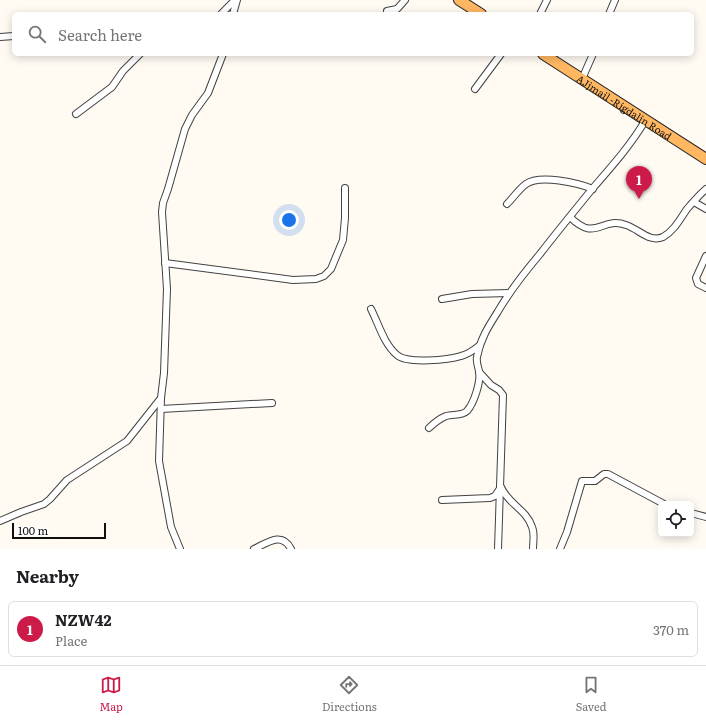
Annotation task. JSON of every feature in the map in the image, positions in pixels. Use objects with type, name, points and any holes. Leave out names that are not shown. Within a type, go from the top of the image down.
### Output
[{"type":"main road","points":[[459,0],[478,12]]},
{"type":"main road","name":"AJjmail -Rigdalin Road","points":[[546,56],[706,159]]},
{"type":"street","points":[[223,12],[236,0]]},
{"type":"street","points":[[233,12],[236,0]]},
{"type":"street","points":[[387,11],[397,9],[405,0]]},
{"type":"street","points":[[541,12],[547,0]]},
{"type":"street","points":[[611,12],[615,0]]},
{"type":"street","points":[[0,37],[12,36]]},
{"type":"street","points":[[76,114],[112,87],[123,71],[138,56]]},
{"type":"street","points":[[180,549],[171,527],[159,462],[167,289],[162,212],[163,203],[185,129],[192,115],[208,93],[222,56]]},
{"type":"street","points":[[475,89],[500,56]]},
{"type":"street","points":[[582,79],[592,56]]},
{"type":"street","points":[[429,428],[437,420],[466,412],[476,394],[479,372],[477,358],[485,332],[509,293],[593,188],[625,151],[645,121]]},
{"type":"street","points":[[507,204],[526,184],[532,181],[547,180],[569,182],[593,188]]},
{"type":"street","points":[[165,263],[293,280],[308,280],[324,276],[331,269],[343,240],[345,188]]},
{"type":"street","points":[[570,217],[580,227],[586,229],[620,224],[627,225],[646,236],[658,238],[670,232],[706,189]]},
{"type":"street","points":[[694,202],[706,209]]},
{"type":"street","points":[[706,256],[696,278],[698,284],[706,288]]},
{"type":"street","points":[[442,299],[472,294],[509,293]]},
{"type":"street","points":[[371,310],[388,346],[399,357],[408,360],[451,359],[472,352],[480,345]]},
{"type":"street","points":[[479,372],[503,395],[498,549]]},
{"type":"street","points":[[0,521],[44,504],[68,480],[127,441],[161,398]]},
{"type":"street","points":[[161,409],[272,404]]},
{"type":"street","points":[[560,549],[582,481],[595,481],[604,474],[608,474],[658,501]]},
{"type":"street","points":[[442,500],[490,498],[495,496],[500,486]]},
{"type":"street","points":[[500,486],[504,494],[529,518],[534,535],[534,549]]},
{"type":"street","points":[[694,514],[706,517]]},
{"type":"street","points":[[254,549],[274,540],[281,539],[286,541],[291,549]]},
{"type":"place","name":"NZW42","points":[[639,199]]}]
